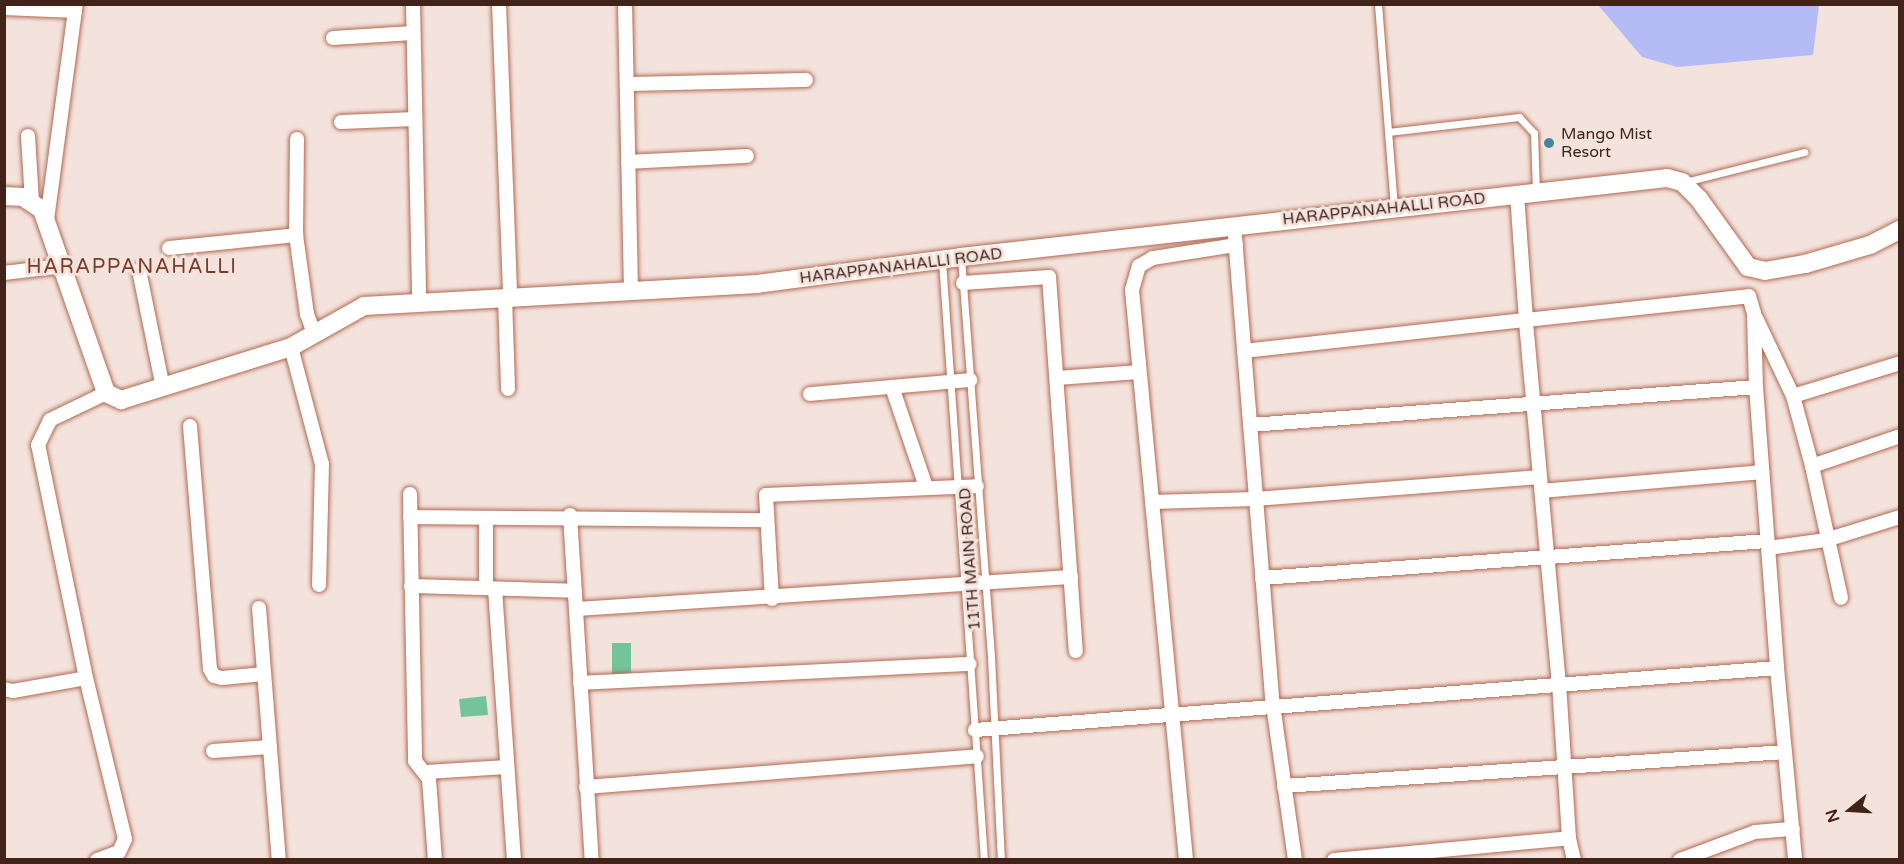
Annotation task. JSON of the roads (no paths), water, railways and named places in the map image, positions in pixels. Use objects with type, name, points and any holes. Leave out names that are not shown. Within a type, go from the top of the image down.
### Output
[{"type":"street","points":[[413,4],[419,302]]},
{"type":"street","points":[[499,4],[508,389]]},
{"type":"street","points":[[625,4],[631,291]]},
{"type":"street","points":[[4,8],[75,8],[47,220]]},
{"type":"street","points":[[333,38],[413,33]]},
{"type":"street","points":[[627,84],[806,80]]},
{"type":"street","points":[[341,122],[415,119]]},
{"type":"street","points":[[27,136],[32,201],[47,220],[106,393],[50,420],[38,445],[86,678],[125,839],[119,852],[96,860]]},
{"type":"street","points":[[297,139],[296,235],[307,314],[314,333]]},
{"type":"street","points":[[628,162],[747,156]]},
{"type":"street","name":"HARAPPANAHALLI ROAD","points":[[106,393],[121,400],[291,346],[353,309],[419,302],[757,284],[962,257],[1394,208],[1667,178],[1682,182]]},
{"type":"street","points":[[1682,182],[1748,267],[1765,271],[1805,264],[1870,245],[1899,230]]},
{"type":"street","points":[[1517,195],[1559,685],[1569,838],[1574,860]]},
{"type":"street","points":[[4,196],[32,201]]},
{"type":"street","points":[[1234,226],[1273,705],[1294,860]]},
{"type":"street","points":[[169,248],[296,235]]},
{"type":"street","points":[[1186,860],[1174,714],[1138,372],[1132,290],[1139,266],[1177,252],[1236,245]]},
{"type":"street","points":[[4,273],[63,266]]},
{"type":"street","points":[[139,270],[163,387]]},
{"type":"street","points":[[963,283],[1049,277],[1076,651]]},
{"type":"street","points":[[1244,351],[1749,296],[1754,313],[1793,396],[1812,466],[1840,598]]},
{"type":"street","points":[[1754,313],[1756,387],[1767,545],[1795,860]]},
{"type":"street","points":[[291,346],[322,464],[319,585]]},
{"type":"street","points":[[1793,396],[1899,363]]},
{"type":"street","points":[[1057,378],[1138,372]]},
{"type":"street","points":[[810,393],[970,380]]},
{"type":"street","points":[[892,387],[926,487]]},
{"type":"street","points":[[1250,425],[1756,387]]},
{"type":"street","points":[[190,426],[210,669],[214,676],[222,678],[264,674]]},
{"type":"street","points":[[1812,466],[1899,436]]},
{"type":"street","points":[[1152,502],[1255,499],[1762,472]]},
{"type":"street","points":[[772,598],[764,499],[772,493],[977,486]]},
{"type":"street","points":[[410,494],[415,761],[426,772],[435,860]]},
{"type":"street","points":[[410,517],[486,518],[570,515],[765,520]]},
{"type":"street","points":[[570,515],[592,860]]},
{"type":"street","points":[[1262,578],[1548,556],[1826,540],[1899,517]]},
{"type":"street","points":[[486,518],[514,860]]},
{"type":"street","points":[[576,609],[1071,577]]},
{"type":"street","points":[[411,586],[575,591]]},
{"type":"street","points":[[259,608],[279,860]]},
{"type":"street","points":[[580,683],[970,664]]},
{"type":"street","points":[[975,730],[1273,705],[1777,668]]},
{"type":"street","points":[[5,691],[86,678]]},
{"type":"street","points":[[213,751],[270,747]]},
{"type":"street","points":[[1284,786],[1564,765],[1785,752]]},
{"type":"street","points":[[586,787],[977,756]]},
{"type":"street","points":[[426,772],[507,767]]},
{"type":"street","points":[[1680,860],[1755,832],[1793,829]]},
{"type":"street","points":[[1334,860],[1569,838]]},
{"type":"lane","points":[[1378,4],[1394,208]]},
{"type":"lane","points":[[1388,132],[1520,117],[1534,133],[1536,193]]},
{"type":"lane","points":[[1682,182],[1804,152]]},
{"type":"lane","name":"11TH MAIN ROAD","points":[[962,257],[1001,860]]},
{"type":"lane","name":"11TH MAIN ROAD","points":[[942,260],[984,860]]},
{"type":"water","points":[[1598,5],[1819,5],[1813,55],[1677,67],[1642,57]]},
{"type":"place","name":"Mango Mist Resort","points":[[1549,143]]},
{"type":"district","name":"HARAPPANAHALLI","points":[[132,267]]}]
